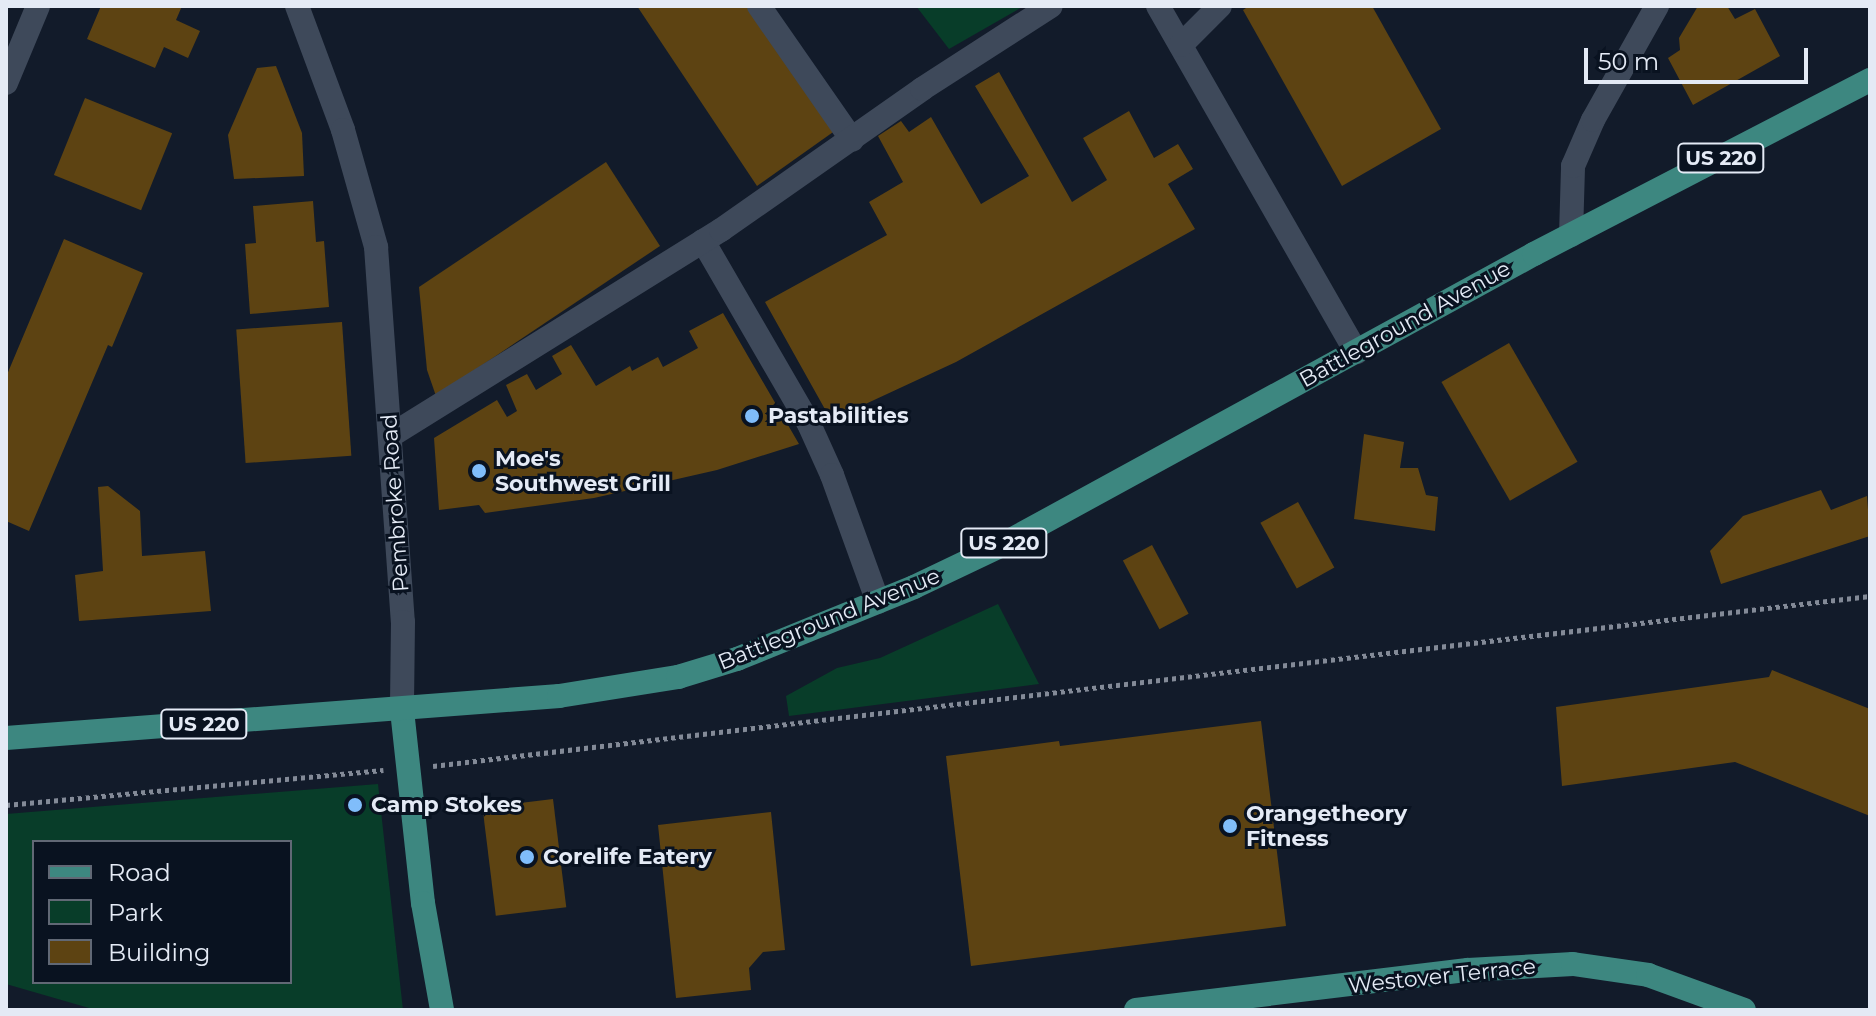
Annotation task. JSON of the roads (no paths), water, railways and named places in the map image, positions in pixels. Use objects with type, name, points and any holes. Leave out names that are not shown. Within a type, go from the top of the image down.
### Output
[{"type":"main road","name":"Battleground Avenue","points":[[6,738],[559,696],[678,677],[737,659],[878,602],[1000,546],[1571,235],[1870,80]]},
{"type":"main road","name":"Pembroke Road","points":[[402,710],[423,903],[442,1010]]},
{"type":"main road","name":"Westover Terrace","points":[[1136,1010],[1468,970],[1573,964],[1648,975],[1744,1010]]},
{"type":"street","points":[[6,83],[38,6]]},
{"type":"street","name":"Pembroke Road","points":[[297,6],[343,130],[376,247],[403,622],[402,710]]},
{"type":"street","points":[[759,6],[852,140]]},
{"type":"street","points":[[390,436],[703,241],[922,89],[1051,6]]},
{"type":"street","points":[[1158,6],[1356,352]]},
{"type":"street","points":[[1181,45],[1220,6]]},
{"type":"street","points":[[1571,235],[1573,166],[1593,120],[1657,6]]},
{"type":"street","points":[[703,241],[809,424],[832,475],[878,602]]},
{"type":"place","name":"Pastabilities","points":[[752,416]]},
{"type":"place","name":"Moe's Southwest Grill","points":[[479,471]]},
{"type":"place","name":"Camp Stokes","points":[[355,805]]},
{"type":"place","name":"Orangetheory Fitness","points":[[1230,826]]},
{"type":"place","name":"Corelife Eatery","points":[[527,857]]}]
